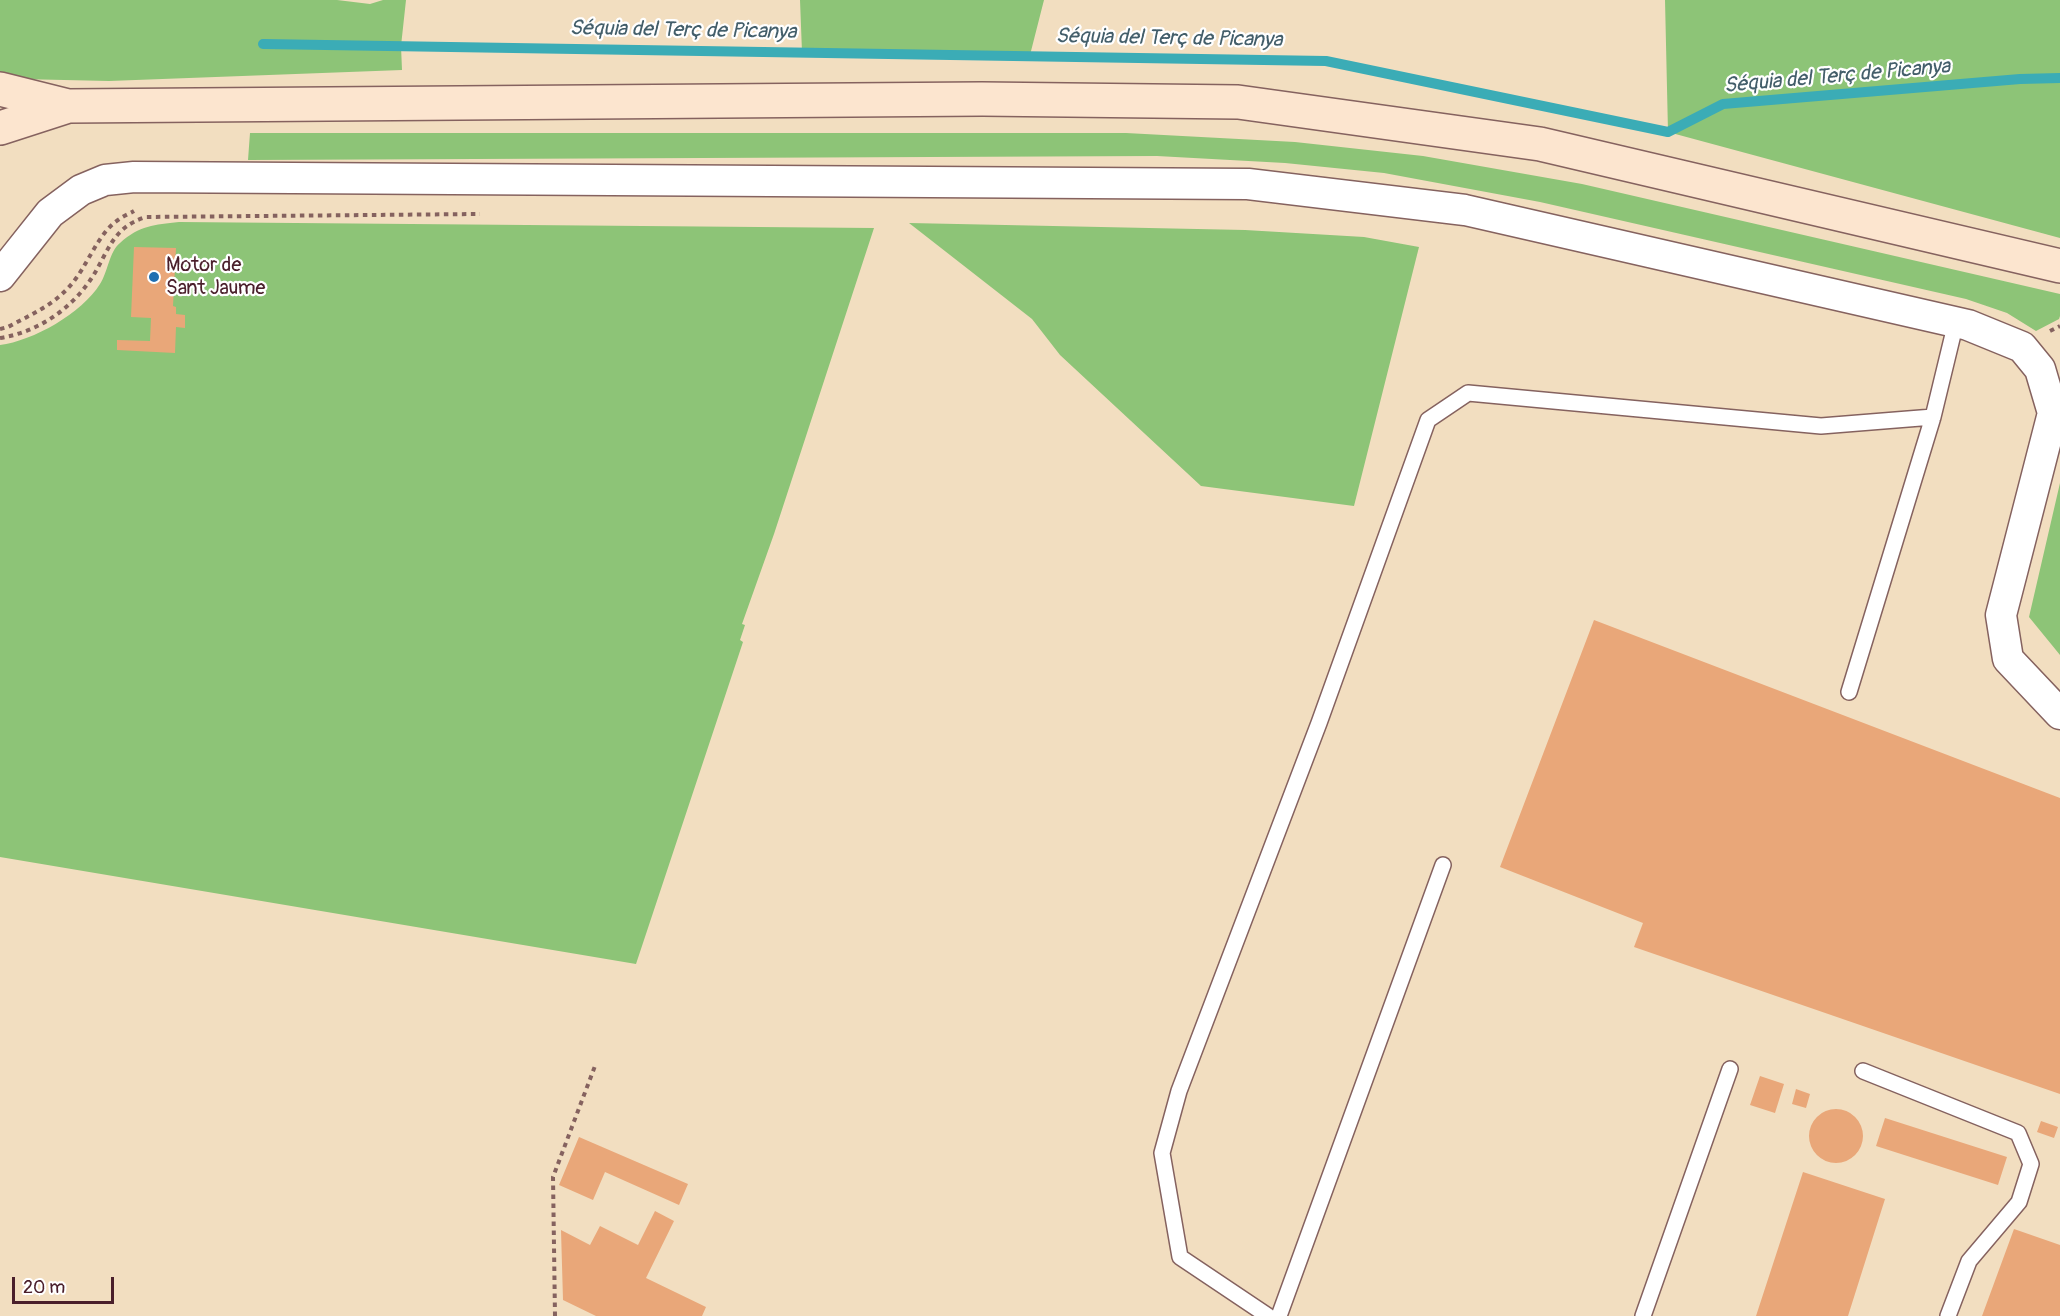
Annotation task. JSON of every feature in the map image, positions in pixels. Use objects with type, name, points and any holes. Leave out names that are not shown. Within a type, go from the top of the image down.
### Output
[{"type":"main road","points":[[0,89],[68,106],[970,99],[1238,102],[1540,144],[2060,266]]},
{"type":"main road","points":[[0,129],[68,106]]},
{"type":"street","points":[[0,276],[50,213],[81,190],[105,180],[134,177],[1248,184],[1465,210],[1968,324],[2022,347],[2040,369],[2053,413],[2001,615],[2008,659],[2060,714]]},
{"type":"lane","points":[[1849,692],[1933,417],[1956,322]]},
{"type":"lane","points":[[1268,1316],[1180,1257],[1162,1154],[1179,1091],[1319,723],[1428,420],[1467,393],[1821,426],[1933,417]]},
{"type":"lane","points":[[1279,1316],[1443,865]]},
{"type":"lane","points":[[1643,1316],[1730,1069]]},
{"type":"lane","points":[[1863,1071],[2018,1133],[2031,1164],[2019,1202],[1969,1261],[1948,1316]]},
{"type":"path","points":[[0,338],[30,330],[56,316],[77,298],[92,277],[114,237],[125,226],[146,217],[486,214]]},
{"type":"path","points":[[555,1316],[553,1177],[595,1066]]},
{"type":"green space","points":[[0,0],[337,0],[370,4],[383,0],[406,0],[401,46],[402,70],[109,81],[19,79],[0,73]]},
{"type":"green space","points":[[800,0],[1044,0],[1030,55],[802,52]]},
{"type":"green space","points":[[1665,0],[2060,0],[2060,238],[1668,132]]},
{"type":"green space","points":[[250,133],[1126,133],[1295,142],[1423,156],[1582,184],[2060,294],[2060,316],[2059,319],[2036,331],[2007,313],[1966,299],[1540,202],[1384,173],[1285,163],[1157,156],[248,160]]},
{"type":"green space","points":[[179,222],[874,228],[774,534],[742,624],[745,625],[740,640],[743,642],[636,964],[0,857],[0,345],[41,332],[81,305],[100,284],[116,247],[127,237],[148,227]]},
{"type":"green space","points":[[909,223],[1245,230],[1364,237],[1419,247],[1354,506],[1201,486],[1060,355],[1032,319]]},
{"type":"green space","points":[[2060,483],[2060,655],[2029,617]]},
{"type":"building","name":"Motor de Sant Jaume","points":[[134,247],[176,248],[173,306],[176,307],[176,314],[185,315],[185,328],[176,327],[175,353],[117,350],[117,340],[150,341],[151,318],[131,317]]},
{"type":"building","points":[[1594,620],[2060,798],[2060,1094],[1634,947],[1643,923],[1500,867]]},
{"type":"building","points":[[1760,1076],[1784,1084],[1775,1113],[1750,1105]]},
{"type":"building","points":[[1796,1089],[1810,1094],[1806,1108],[1792,1104]]},
{"type":"building","points":[[1831,1109],[1841,1109],[1851,1113],[1859,1121],[1863,1136],[1859,1151],[1851,1159],[1841,1163],[1831,1163],[1821,1159],[1813,1151],[1809,1141],[1809,1131],[1813,1121],[1821,1113]]},
{"type":"building","points":[[1885,1118],[2007,1157],[1998,1185],[1876,1146]]},
{"type":"building","points":[[2041,1121],[2058,1127],[2054,1138],[2037,1132]]},
{"type":"building","points":[[579,1137],[688,1184],[679,1205],[605,1172],[593,1200],[559,1185]]},
{"type":"building","points":[[1803,1172],[1885,1199],[1848,1316],[1756,1316]]},
{"type":"building","points":[[655,1211],[674,1221],[646,1278],[706,1307],[702,1316],[596,1316],[563,1300],[561,1230],[590,1245],[600,1226],[638,1245]]},
{"type":"building","points":[[2014,1229],[2060,1245],[2060,1316],[1982,1316]]},
{"type":"waterway","name":"Séquia del Terç de Picanya","points":[[263,44],[1326,61],[1668,132],[1723,104],[2020,79],[2060,78]]},
{"type":"place","name":"Motor de Sant Jaume","points":[[154,277]]}]
